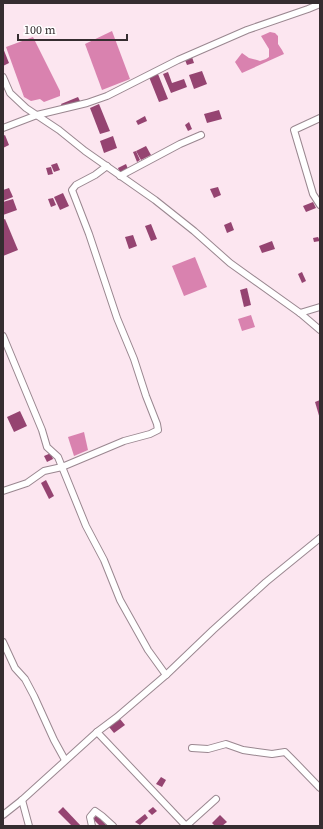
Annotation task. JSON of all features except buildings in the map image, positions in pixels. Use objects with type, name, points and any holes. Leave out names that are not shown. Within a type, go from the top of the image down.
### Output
[{"type":"street","points":[[3,128],[37,115],[87,103],[107,96],[178,60],[247,30],[308,10],[320,4]]},
{"type":"street","points":[[3,77],[10,93],[26,108],[59,130],[85,151],[154,200],[194,231],[230,263],[300,313],[320,330]]},
{"type":"street","points":[[320,118],[294,130],[313,194],[320,205]]},
{"type":"street","points":[[120,176],[180,144],[201,135]]},
{"type":"street","points":[[3,491],[26,483],[44,471],[62,467],[124,441],[150,434],[158,430],[134,359],[72,190],[76,185],[95,175],[106,166]]},
{"type":"street","points":[[300,313],[320,307]]},
{"type":"street","points":[[3,336],[48,447],[58,457],[86,526],[104,560],[120,600],[148,650],[166,675]]},
{"type":"street","points":[[3,815],[22,800],[97,732],[166,675],[218,625],[266,582],[320,538]]},
{"type":"street","points":[[3,642],[15,668],[25,679],[34,696],[65,760]]},
{"type":"street","points":[[97,732],[186,826],[216,799]]},
{"type":"street","points":[[192,748],[208,750],[226,744],[243,750],[257,752],[272,754],[285,752],[320,788]]},
{"type":"street","points":[[22,800],[29,826]]},
{"type":"street","points":[[92,826],[90,817],[95,811],[113,826]]},
{"type":"shaded area","points":[[112,31],[130,79],[102,90],[85,44]]},
{"type":"shaded area","points":[[270,32],[275,33],[278,36],[278,44],[284,54],[242,73],[235,62],[242,53],[249,58],[260,61],[269,57],[269,49],[261,36]]},
{"type":"shaded area","points":[[33,37],[60,91],[60,96],[44,102],[40,99],[31,101],[24,97],[6,47]]},
{"type":"shaded area","points":[[195,257],[207,287],[184,296],[172,266]]},
{"type":"shaded area","points":[[251,315],[255,327],[242,331],[238,319]]},
{"type":"shaded area","points":[[84,432],[88,450],[74,456],[68,437]]}]
